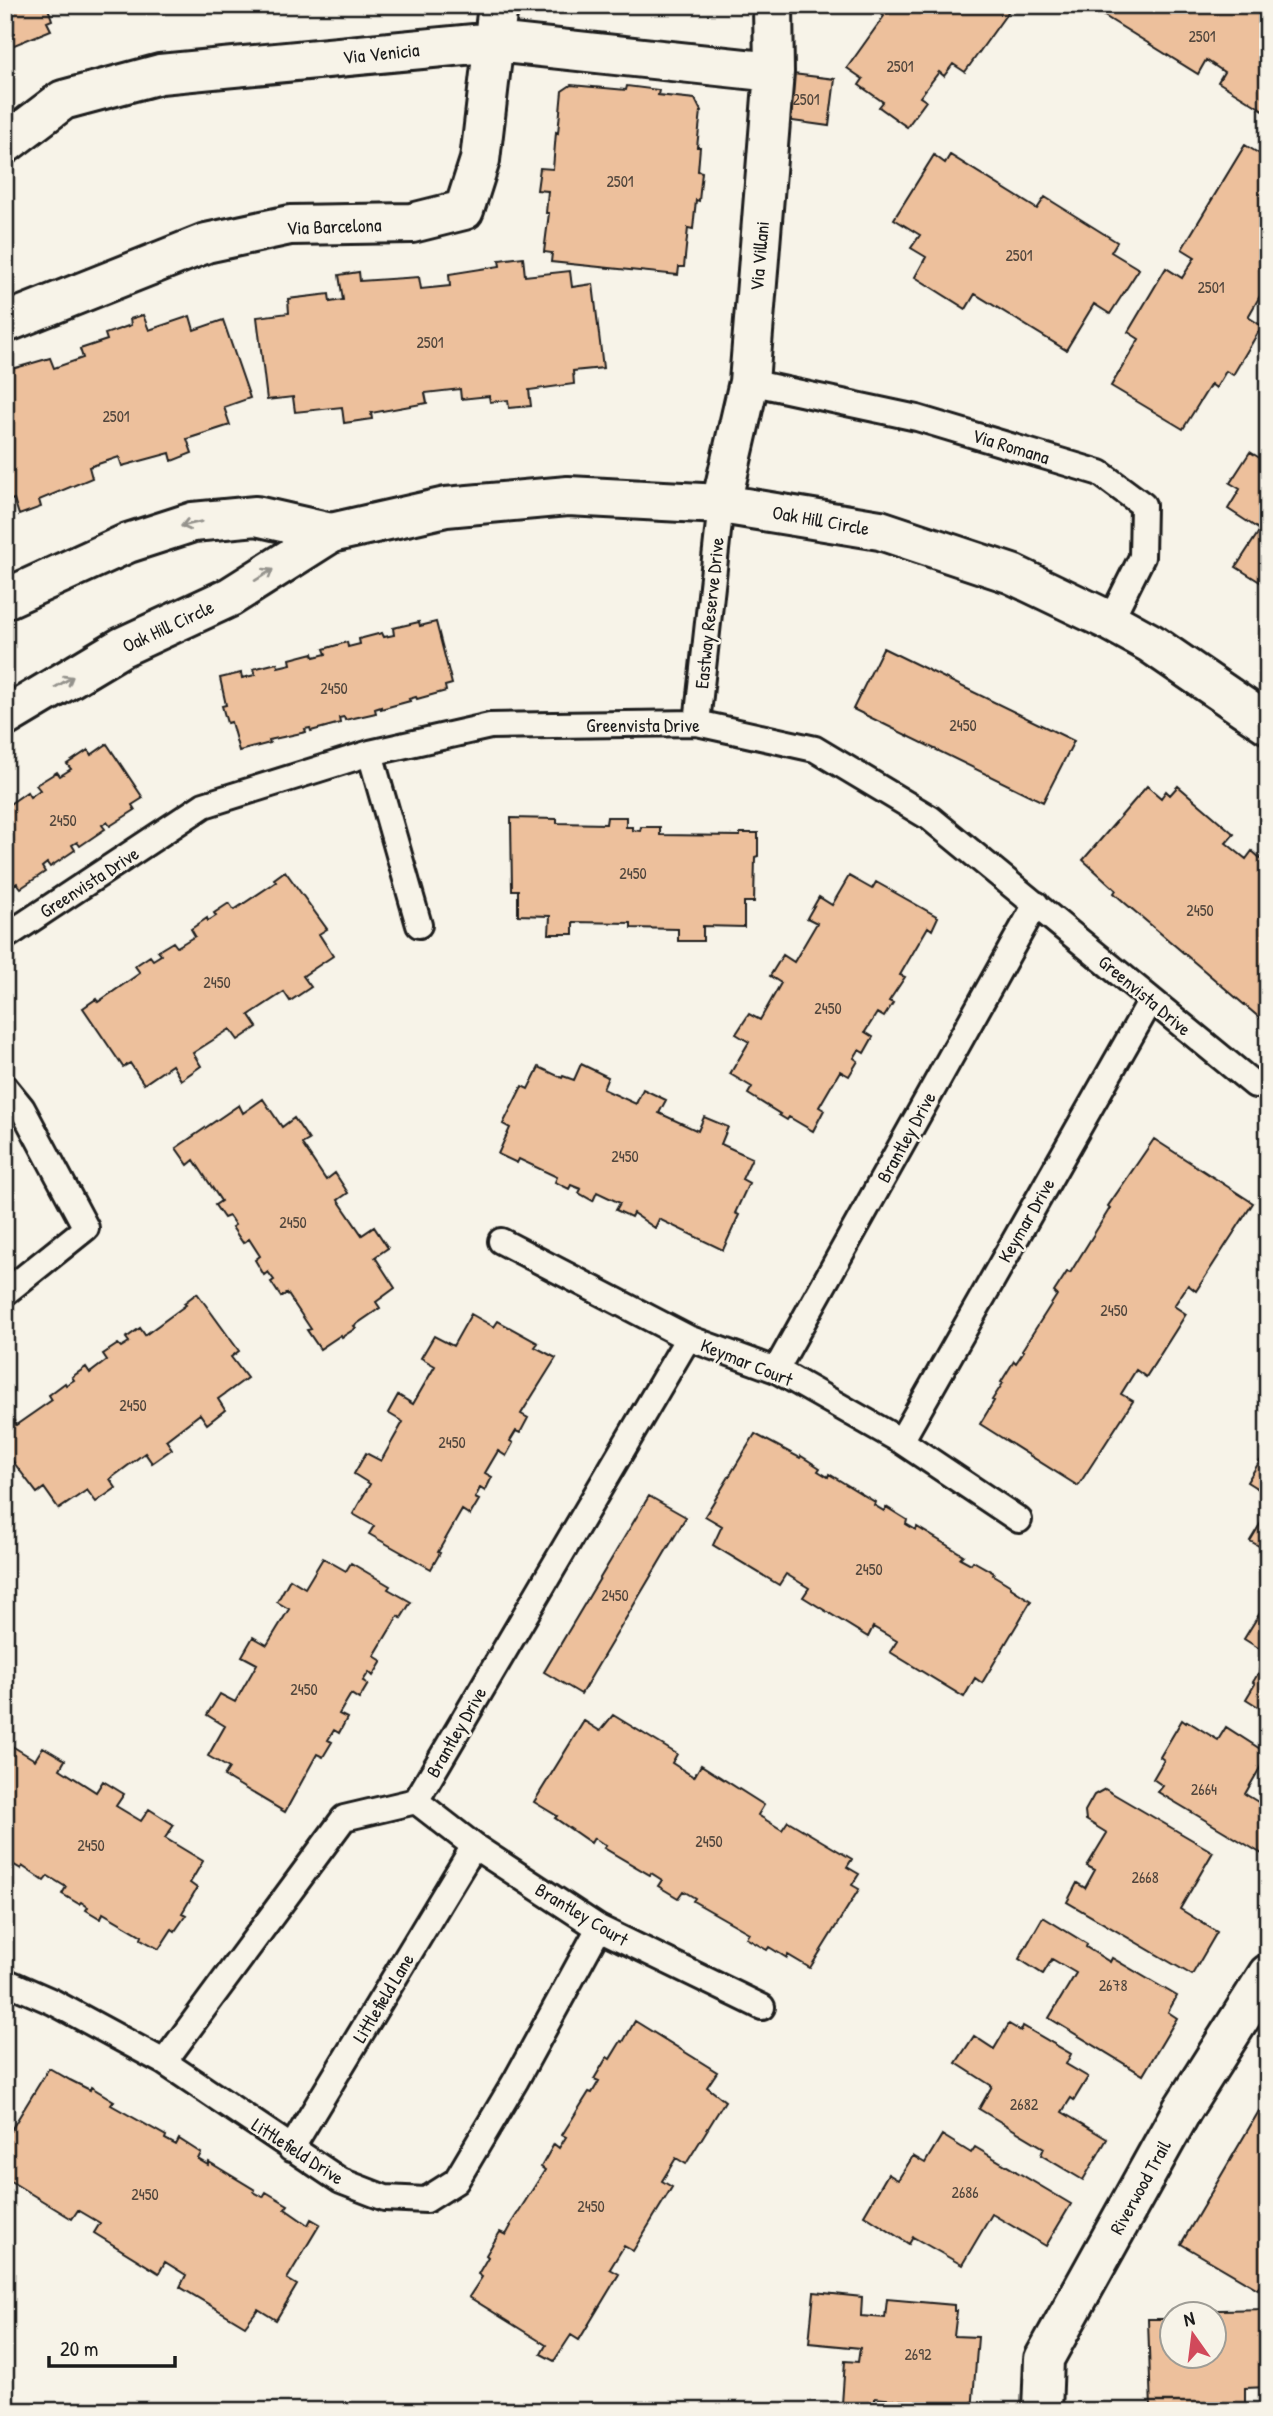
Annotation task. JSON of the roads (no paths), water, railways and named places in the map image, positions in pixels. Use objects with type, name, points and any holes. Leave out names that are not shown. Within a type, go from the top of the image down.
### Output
[{"type":"street","name":"Via Villani","points":[[721,504],[749,382],[774,72],[773,5]]},
{"type":"street","name":"Via Venicia","points":[[5,144],[63,100],[160,74],[497,24],[774,72]]},
{"type":"street","name":"Via Barcelona","points":[[5,323],[206,243],[290,225],[412,223],[464,210],[480,160],[497,24]]},
{"type":"street","name":"Oak Hill Circle","points":[[5,717],[122,647],[230,597],[331,533],[446,508],[568,496],[721,504],[880,530],[1012,575],[1110,621],[1150,643],[1268,724]]},
{"type":"street","name":"Oak Hill Circle","points":[[5,599],[128,543],[193,522],[257,516],[331,533]]},
{"type":"street","name":"Riverwood Trail","points":[[1042,2411],[1044,2359],[1182,2110],[1268,1973]]},
{"type":"lane","name":"Via Romana","points":[[749,382],[917,418],[1100,473],[1143,505],[1142,557],[1110,621]]},
{"type":"lane","name":"Eastway Reserve Drive","points":[[697,723],[721,504]]},
{"type":"lane","name":"Greenvista Drive","points":[[5,937],[204,805],[370,753],[490,726],[697,723],[816,749],[930,818],[1255,1085]]},
{"type":"lane","points":[[370,753],[419,925]]},
{"type":"lane","name":"Brantley Drive","points":[[776,1370],[1036,904]]},
{"type":"lane","name":"Keymar Drive","points":[[901,1441],[1151,1000]]},
{"type":"lane","points":[[5,1087],[22,1108],[86,1228],[5,1293]]},
{"type":"lane","name":"Keymar Court","points":[[501,1241],[688,1338],[776,1370],[901,1441],[1019,1520]]},
{"type":"lane","name":"Brantley Drive","points":[[415,1801],[688,1338]]},
{"type":"lane","points":[[164,2062],[344,1818],[415,1801]]},
{"type":"lane","name":"Brantley Court","points":[[415,1801],[474,1846],[599,1928],[762,2007]]},
{"type":"lane","name":"Littlefield Lane","points":[[291,2149],[474,1846]]},
{"type":"lane","name":"Littlefield Drive","points":[[5,1981],[52,2002],[164,2062],[341,2181],[385,2198],[426,2200],[456,2181],[516,2080],[599,1928]]}]
